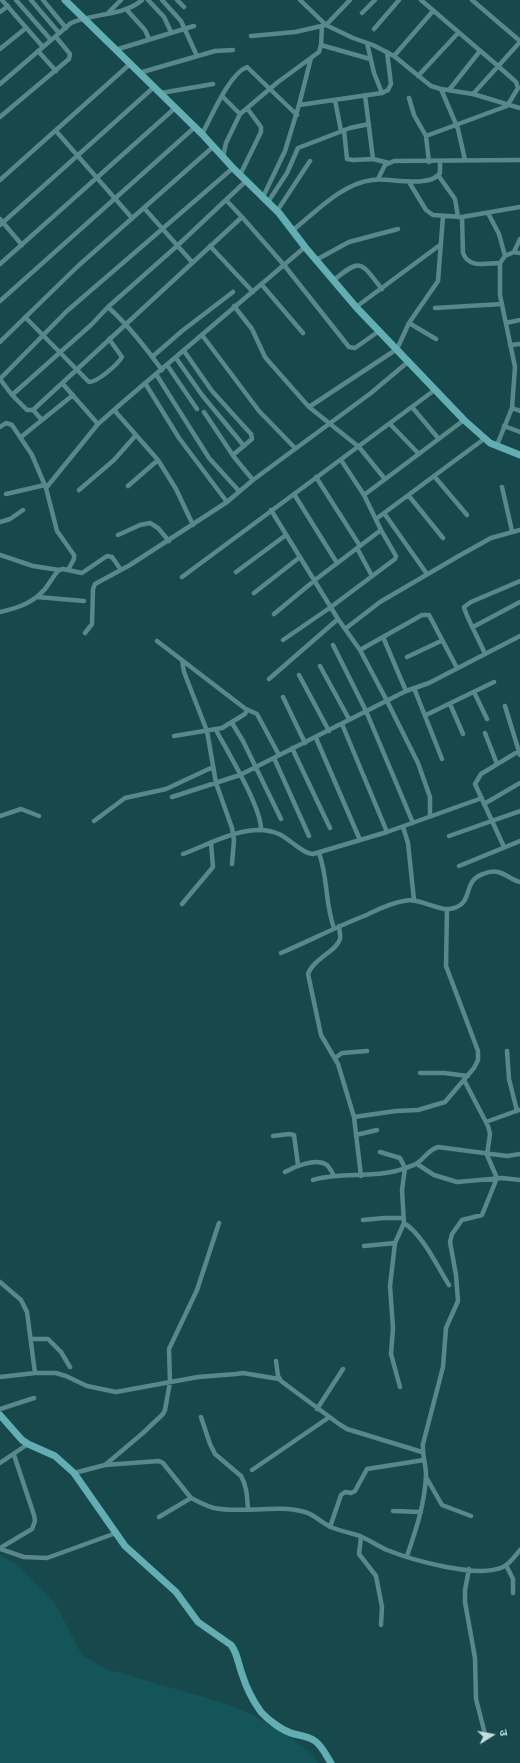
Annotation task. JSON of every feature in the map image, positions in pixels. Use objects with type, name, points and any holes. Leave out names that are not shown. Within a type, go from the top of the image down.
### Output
[{"type":"street","points":[[2,0],[43,47]]},
{"type":"street","points":[[16,0],[51,40]]},
{"type":"street","points":[[0,117],[56,71],[71,56],[31,0]]},
{"type":"street","points":[[43,0],[66,28]]},
{"type":"street","points":[[65,0],[195,127],[246,181],[266,199],[356,307],[464,420],[484,439],[520,455]]},
{"type":"street","points":[[108,13],[121,0]]},
{"type":"street","points":[[0,84],[71,23],[83,18],[126,9],[134,6],[142,0]]},
{"type":"street","points":[[148,0],[164,17],[172,32]]},
{"type":"street","points":[[162,0],[178,18],[197,56]]},
{"type":"street","points":[[177,0],[184,7]]},
{"type":"street","points":[[300,0],[324,26],[387,52],[431,86],[474,94],[506,106],[520,108]]},
{"type":"street","points":[[251,36],[288,33],[324,26],[350,0]]},
{"type":"street","points":[[362,13],[375,0]]},
{"type":"street","points":[[374,29],[398,0]]},
{"type":"street","points":[[420,0],[498,66],[518,85],[518,88],[506,106],[426,136]]},
{"type":"street","points":[[472,0],[502,24],[520,41],[474,94]]},
{"type":"street","points":[[0,12],[8,6]]},
{"type":"street","points":[[126,9],[145,30],[149,39]]},
{"type":"street","points":[[394,56],[433,11]]},
{"type":"street","points":[[115,50],[194,26]]},
{"type":"street","points":[[223,157],[226,144],[240,114],[319,52],[324,26]]},
{"type":"street","points":[[0,49],[26,28]]},
{"type":"street","points":[[418,76],[458,32]]},
{"type":"street","points":[[367,43],[374,73],[382,92]]},
{"type":"street","points":[[321,45],[370,59]]},
{"type":"street","points":[[139,73],[215,51],[233,50]]},
{"type":"street","points":[[38,51],[56,71]]},
{"type":"street","points":[[449,90],[480,51]]},
{"type":"street","points":[[299,105],[388,90],[392,84],[387,52]]},
{"type":"street","points":[[266,199],[285,151],[297,115],[312,58]]},
{"type":"street","points":[[0,180],[130,64]]},
{"type":"street","points":[[202,134],[222,96],[235,77],[247,67],[297,115]]},
{"type":"street","points":[[160,93],[213,84]]},
{"type":"street","points":[[22,245],[1,222],[154,87]]},
{"type":"street","points":[[441,89],[462,139],[465,160]]},
{"type":"street","points":[[365,95],[373,159]]},
{"type":"street","points":[[222,96],[240,114]]},
{"type":"street","points":[[409,98],[414,115],[426,136],[429,162]]},
{"type":"street","points":[[335,100],[343,131],[347,159],[373,159],[389,163],[465,160],[520,160]]},
{"type":"street","points":[[0,264],[175,108]]},
{"type":"street","points":[[240,175],[261,132],[261,127],[247,108]]},
{"type":"street","points":[[266,199],[287,173],[298,148],[343,131],[369,124]]},
{"type":"street","points":[[0,301],[195,127]]},
{"type":"street","points":[[56,131],[78,154],[132,218]]},
{"type":"street","points":[[0,342],[132,218],[214,146]]},
{"type":"street","points":[[277,211],[310,161]]},
{"type":"street","points":[[440,161],[438,175],[455,198],[460,217],[463,252],[465,257],[475,264],[500,263]]},
{"type":"street","points":[[378,179],[385,165],[389,163]]},
{"type":"street","points":[[42,420],[33,410],[28,410],[12,395],[0,379],[67,311],[233,168]]},
{"type":"street","points":[[293,230],[346,189],[366,181],[378,179],[409,182],[425,180],[438,175]]},
{"type":"street","points":[[12,395],[91,325],[108,307],[177,246],[246,181]]},
{"type":"street","points":[[409,182],[426,210],[433,215],[460,217],[520,207]]},
{"type":"street","points":[[226,200],[284,266],[349,347],[355,348],[379,331]]},
{"type":"street","points":[[144,208],[192,262]]},
{"type":"street","points":[[488,213],[499,234],[505,256]]},
{"type":"street","points":[[309,407],[397,349],[409,323],[438,281],[443,216]]},
{"type":"street","points":[[33,410],[242,217]]},
{"type":"street","points":[[316,260],[348,242],[398,229]]},
{"type":"street","points":[[514,252],[520,239]]},
{"type":"street","points":[[356,307],[440,245]]},
{"type":"street","points":[[210,246],[253,292]]},
{"type":"street","points":[[6,494],[45,487],[98,424],[176,358],[234,306],[262,285],[305,247]]},
{"type":"street","points":[[497,445],[512,408],[517,367],[510,345],[499,286],[500,263],[505,256],[514,252],[520,253]]},
{"type":"street","points":[[334,280],[352,266],[357,264],[362,266],[382,289]]},
{"type":"street","points":[[262,285],[303,333]]},
{"type":"street","points":[[152,357],[182,331],[233,292]]},
{"type":"street","points":[[435,308],[502,304]]},
{"type":"street","points":[[234,306],[252,329],[268,360],[309,407],[358,447],[384,479]]},
{"type":"street","points":[[108,307],[126,324],[162,370]]},
{"type":"street","points":[[25,317],[90,382],[93,382],[122,357],[122,354],[109,339]]},
{"type":"street","points":[[506,323],[520,320]]},
{"type":"street","points":[[409,323],[436,339]]},
{"type":"street","points":[[202,335],[260,411],[295,448]]},
{"type":"street","points":[[510,345],[520,344]]},
{"type":"street","points":[[184,351],[212,391],[251,434],[252,439],[233,455]]},
{"type":"street","points":[[176,358],[205,398],[244,446]]},
{"type":"street","points":[[86,633],[92,624],[93,589],[95,584],[169,541],[228,502],[253,480],[371,393],[409,361]]},
{"type":"street","points":[[167,365],[197,409]]},
{"type":"street","points":[[156,374],[209,458],[239,491]]},
{"type":"street","points":[[62,383],[98,424]]},
{"type":"street","points":[[145,383],[179,438],[228,502]]},
{"type":"street","points":[[182,577],[436,389]]},
{"type":"street","points":[[20,437],[73,395]]},
{"type":"street","points":[[412,407],[438,438]]},
{"type":"street","points":[[512,408],[520,411]]},
{"type":"street","points":[[114,410],[158,460],[176,489],[193,525]]},
{"type":"street","points":[[204,412],[233,455],[253,480]]},
{"type":"street","points":[[364,495],[464,420]]},
{"type":"street","points":[[0,427],[9,423],[12,425],[32,455],[45,487],[57,531],[74,555],[74,559],[68,570]]},
{"type":"street","points":[[390,424],[418,453]]},
{"type":"street","points":[[504,426],[520,432]]},
{"type":"street","points":[[79,490],[114,460],[136,435]]},
{"type":"street","points":[[376,519],[484,439]]},
{"type":"street","points":[[128,486],[158,460]]},
{"type":"street","points":[[283,640],[331,607],[395,559],[396,556],[381,530],[364,495],[341,460]]},
{"type":"street","points":[[434,476],[467,515]]},
{"type":"street","points":[[316,477],[358,547],[372,576]]},
{"type":"street","points":[[502,487],[512,531]]},
{"type":"street","points":[[294,494],[337,563]]},
{"type":"street","points":[[409,496],[443,538]]},
{"type":"street","points":[[0,522],[23,510]]},
{"type":"street","points":[[271,510],[338,619],[360,650],[387,701],[418,763],[430,796],[430,816]]},
{"type":"street","points":[[384,513],[427,574]]},
{"type":"street","points":[[118,535],[140,525],[150,523],[158,528],[169,541]]},
{"type":"street","points":[[274,614],[314,580],[381,530]]},
{"type":"street","points":[[345,630],[375,605],[490,538],[520,530]]},
{"type":"street","points":[[236,572],[286,535]]},
{"type":"street","points":[[0,555],[33,566],[82,573],[107,556],[112,557],[120,570]]},
{"type":"street","points":[[254,593],[300,557]]},
{"type":"street","points":[[0,612],[24,605],[37,597],[59,570]]},
{"type":"street","points":[[485,654],[464,611],[464,607],[467,604],[520,581]]},
{"type":"street","points":[[37,597],[84,601]]},
{"type":"street","points":[[473,627],[520,602]]},
{"type":"street","points":[[360,650],[425,614],[429,615],[431,618],[441,641],[457,668]]},
{"type":"street","points":[[269,679],[338,619]]},
{"type":"street","points":[[172,797],[240,775],[292,748],[316,738],[349,719],[406,691],[429,683],[520,636]]},
{"type":"street","points":[[383,637],[406,691]]},
{"type":"street","points":[[158,641],[246,709],[257,714],[279,755]]},
{"type":"street","points":[[407,657],[441,641]]},
{"type":"street","points":[[333,645],[366,711],[413,823]]},
{"type":"street","points":[[182,660],[184,672],[207,731],[216,783],[234,834],[232,864]]},
{"type":"street","points":[[320,666],[349,719]]},
{"type":"street","points":[[299,675],[329,731]]},
{"type":"street","points":[[426,716],[494,682]]},
{"type":"street","points":[[414,688],[442,759]]},
{"type":"street","points":[[474,692],[486,719]]},
{"type":"street","points":[[282,697],[305,743]]},
{"type":"street","points":[[450,704],[463,734]]},
{"type":"street","points":[[504,847],[494,821],[475,784],[476,780],[481,774],[519,753],[505,706]]},
{"type":"street","points":[[174,736],[216,730],[247,712],[246,709]]},
{"type":"street","points":[[232,722],[281,819]]},
{"type":"street","points":[[342,724],[387,832]]},
{"type":"street","points":[[216,730],[240,775],[260,818],[261,830]]},
{"type":"street","points":[[486,733],[497,764]]},
{"type":"street","points":[[316,738],[360,840]]},
{"type":"street","points":[[292,748],[330,828]]},
{"type":"street","points":[[274,758],[309,836]]},
{"type":"street","points":[[94,821],[125,798],[166,789],[213,767]]},
{"type":"street","points":[[484,804],[520,783]]},
{"type":"street","points":[[183,854],[234,834],[252,830],[261,830],[280,835],[310,854],[319,853],[403,827],[482,798]]},
{"type":"street","points":[[0,816],[21,809],[39,816]]},
{"type":"street","points":[[449,836],[520,811]]},
{"type":"street","points":[[403,827],[408,843],[414,900]]},
{"type":"street","points":[[459,866],[520,841]]},
{"type":"street","points":[[182,904],[213,867],[214,861],[211,843]]},
{"type":"street","points":[[319,853],[324,868],[328,909],[340,935],[339,942],[312,965],[308,974],[320,1034],[335,1058],[354,1117],[361,1176]]},
{"type":"street","points":[[281,953],[336,927],[401,901],[414,900],[446,909],[455,908],[459,906],[469,894],[470,884],[473,879],[486,872],[498,872],[520,882]]},
{"type":"street","points":[[354,1117],[396,1111],[418,1110],[441,1104],[449,1098],[466,1078],[478,1060],[478,1051],[446,966],[446,909]]},
{"type":"street","points":[[335,1058],[342,1053],[367,1051]]},
{"type":"street","points":[[486,1122],[519,1110],[509,1079],[507,1052]]},
{"type":"street","points":[[420,1073],[444,1073],[466,1078]]},
{"type":"street","points":[[408,1556],[421,1512],[426,1477],[422,1452],[443,1367],[446,1328],[458,1301],[450,1238],[462,1220],[482,1215],[497,1178],[488,1153],[490,1130],[466,1078]]},
{"type":"street","points":[[356,1135],[377,1130]]},
{"type":"street","points":[[273,1136],[289,1134],[294,1135],[298,1165]]},
{"type":"street","points":[[313,1180],[334,1176],[361,1176],[405,1168],[417,1164],[429,1151],[438,1147],[507,1156],[520,1154]]},
{"type":"street","points":[[380,1152],[400,1158],[405,1168],[402,1190],[404,1221],[395,1243],[390,1286],[393,1328],[391,1350],[400,1387]]},
{"type":"street","points":[[285,1172],[303,1163],[325,1164],[334,1176]]},
{"type":"street","points":[[417,1164],[434,1175],[457,1182],[497,1178],[520,1180]]},
{"type":"street","points":[[363,1220],[384,1218],[404,1221],[414,1231],[449,1285]]},
{"type":"street","points":[[104,1465],[163,1414],[167,1404],[170,1382],[168,1353],[170,1346],[197,1290],[219,1223]]},
{"type":"street","points":[[364,1246],[395,1243]]},
{"type":"street","points":[[0,1282],[21,1300],[25,1306],[29,1319],[32,1339],[35,1373]]},
{"type":"street","points":[[32,1339],[48,1339],[61,1352],[70,1367]]},
{"type":"street","points":[[276,1361],[279,1378],[284,1384],[328,1418],[347,1429],[422,1452]]},
{"type":"street","points":[[317,1409],[343,1369]]},
{"type":"street","points":[[0,1377],[35,1373],[56,1373],[97,1389],[116,1392],[170,1382],[243,1373],[279,1378]]},
{"type":"street","points":[[0,1409],[34,1398]]},
{"type":"street","points":[[0,1415],[28,1444],[56,1456],[74,1473],[116,1533],[133,1554],[176,1592],[198,1622],[232,1645],[250,1693],[262,1713],[282,1728],[293,1734],[310,1738],[316,1742],[323,1749],[331,1763]]},
{"type":"street","points":[[201,1417],[215,1454],[241,1476],[244,1481],[248,1509]]},
{"type":"street","points":[[252,1470],[328,1418]]},
{"type":"street","points":[[0,1464],[28,1444]]},
{"type":"street","points":[[0,1549],[32,1530],[34,1526],[34,1515],[14,1455]]},
{"type":"street","points":[[330,1527],[341,1495],[345,1492],[351,1493],[355,1491],[367,1469],[424,1460]]},
{"type":"street","points":[[74,1473],[104,1465],[159,1461],[163,1463],[191,1498],[213,1508],[303,1511],[330,1527],[361,1537],[385,1549],[435,1565],[469,1569],[496,1569],[506,1565],[520,1550]]},
{"type":"street","points":[[426,1477],[442,1505],[471,1516]]},
{"type":"street","points":[[159,1517],[191,1498]]},
{"type":"street","points":[[393,1512],[421,1512]]},
{"type":"street","points":[[0,1549],[24,1557],[47,1558],[116,1533]]},
{"type":"street","points":[[361,1537],[360,1554],[376,1576],[382,1607],[382,1625]]},
{"type":"street","points":[[506,1565],[513,1579],[513,1593]]},
{"type":"street","points":[[469,1569],[465,1590],[465,1602],[475,1658],[476,1699],[485,1734]]},
{"type":"shaded area","points":[[0,1555],[17,1564],[55,1603],[82,1655],[106,1669],[221,1702],[249,1713],[287,1735],[313,1755],[318,1763],[0,1763]]}]
